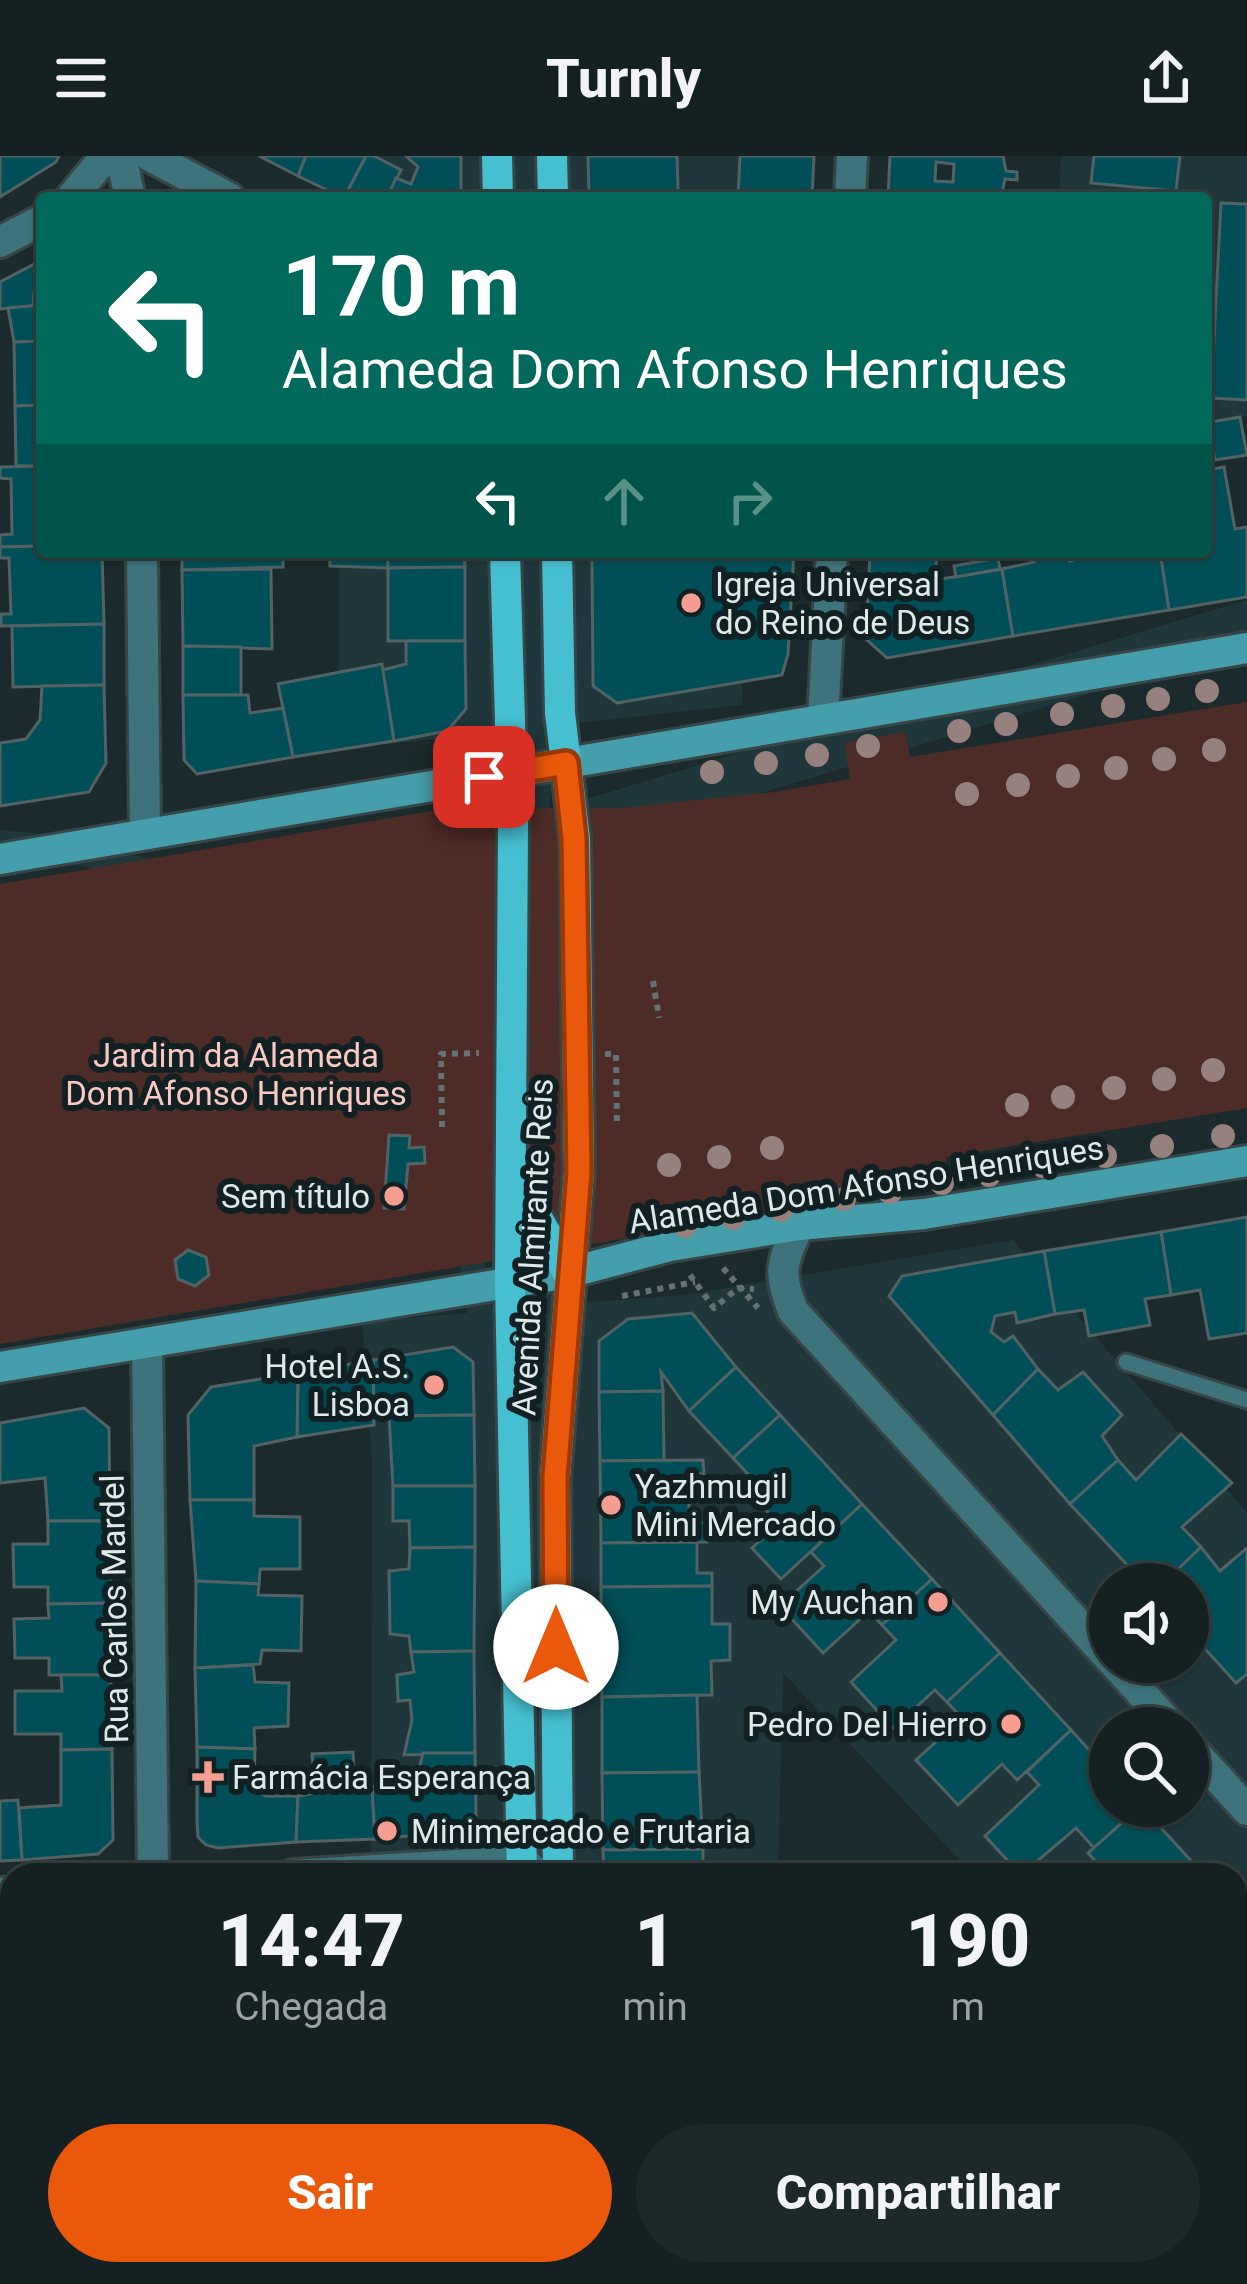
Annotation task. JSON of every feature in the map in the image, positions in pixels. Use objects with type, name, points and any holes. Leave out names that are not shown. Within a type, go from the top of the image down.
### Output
[{"type":"main road","points":[[497,156],[498,192]]},
{"type":"main road","points":[[552,156],[553,192]]},
{"type":"main road","name":"Avenida Almirante Reis","points":[[505,558],[512,772],[510,1283],[528,1863]]},
{"type":"main road","name":"Avenida Almirante Reis","points":[[557,558],[560,713],[574,839],[579,1172],[555,1477],[557,1863]]},
{"type":"main road","points":[[0,859],[1247,648]]},
{"type":"main road","name":"Alameda Dom Afonso Henriques","points":[[0,1367],[568,1273],[670,1246],[799,1225],[924,1214],[1247,1161]]},
{"type":"main road","points":[[511,1170],[568,1273]]},
{"type":"street","points":[[75,192],[106,156]]},
{"type":"street","points":[[121,156],[129,192]]},
{"type":"street","points":[[150,156],[219,192]]},
{"type":"street","points":[[850,192],[852,156]]},
{"type":"street","points":[[0,242],[36,223]]},
{"type":"street","points":[[142,558],[146,834]]},
{"type":"street","points":[[824,719],[832,558]]},
{"type":"street","points":[[799,1225],[780,1278],[793,1311],[1089,1636]]},
{"type":"street","name":"Rua Carlos Mardel","points":[[147,1343],[153,1863]]},
{"type":"street","points":[[1132,1683],[1154,1707]]},
{"type":"street","points":[[1209,1767],[1247,1810]]},
{"type":"lane","points":[[1126,1362],[1247,1400]]},
{"type":"path","points":[[653,981],[659,1018]]},
{"type":"path","points":[[442,1127],[441,1054],[510,1052]]},
{"type":"path","points":[[615,1073],[617,1127]]},
{"type":"path","points":[[670,1246],[714,1308],[738,1288],[765,1289],[780,1278]]},
{"type":"path","points":[[622,1296],[695,1282]]},
{"type":"shaded area","points":[[338,156],[746,156],[746,192],[338,192]]},
{"type":"shaded area","points":[[1061,156],[1247,156],[1247,416],[1212,422],[1212,192],[1059,192]]},
{"type":"shaded area","points":[[339,558],[743,558],[742,705],[549,726],[550,810],[1247,600],[1247,646],[761,793],[550,876],[554,1305],[685,1295],[1013,1240],[1247,1513],[1247,1863],[963,1863],[783,1673],[778,1863],[371,1863],[372,1464],[362,1322],[467,1313],[458,1250],[117,874],[0,854],[0,830],[55,835],[153,860],[511,822],[510,731],[339,749]],"holes":[[[512,895],[515,1309],[494,1311],[478,1231]]]},
{"type":"green space","name":"Jardim da Alameda Dom Afonso Henriques","points":[[1247,702],[1247,1108],[946,1157],[949,1184],[0,1344],[0,884],[449,808],[621,808],[774,792],[850,779],[845,742],[905,732],[910,757]]},
{"type":"building","points":[[0,156],[59,156],[0,197]]},
{"type":"building","points":[[259,156],[306,156],[298,176]]},
{"type":"building","points":[[306,156],[366,156],[347,192],[331,192],[298,176]]},
{"type":"building","points":[[366,156],[401,170],[390,192],[347,192]]},
{"type":"building","points":[[406,156],[461,156],[461,192],[390,192],[396,178],[411,184],[418,167]]},
{"type":"building","points":[[588,156],[677,156],[678,191],[589,192]]},
{"type":"building","points":[[740,156],[814,156],[812,192],[738,192]]},
{"type":"building","points":[[890,156],[1003,156],[1006,171],[1017,172],[1017,180],[1005,179],[1002,192],[888,192]],"holes":[[[936,162],[954,164],[953,182],[935,181]]]},
{"type":"building","points":[[1094,156],[1180,156],[1176,191],[1091,183]]},
{"type":"building","points":[[1221,203],[1247,204],[1247,400],[1212,398]]},
{"type":"building","points":[[36,263],[33,306],[0,309],[0,282]]},
{"type":"building","points":[[36,305],[36,341],[14,342],[8,308]]},
{"type":"building","points":[[36,341],[36,405],[15,406],[14,342]]},
{"type":"building","points":[[36,405],[36,466],[16,466],[15,406]]},
{"type":"building","points":[[1240,417],[1247,455],[1215,460],[1212,422]]},
{"type":"building","points":[[36,466],[36,546],[0,547],[0,535],[12,534],[11,479],[0,478],[0,467]]},
{"type":"building","points":[[1224,467],[1235,529],[1247,527],[1247,597],[1169,610],[1161,558],[1212,558],[1212,469]]},
{"type":"building","points":[[36,546],[36,558],[102,558],[104,624],[1,626],[1,614],[11,614],[9,558],[0,558],[0,547]]},
{"type":"building","points":[[182,558],[283,558],[283,567],[182,570]]},
{"type":"building","points":[[329,558],[388,558],[388,568],[330,566]]},
{"type":"building","points":[[388,558],[464,558],[465,567],[388,568]]},
{"type":"building","name":"Igreja Universal do Reino de Deus","points":[[592,558],[794,558],[788,654],[782,675],[617,703],[593,686]]},
{"type":"building","points":[[870,558],[937,558],[935,580],[1002,569],[1013,636],[887,658],[866,639]]},
{"type":"building","points":[[998,558],[1000,569],[956,577],[954,566]]},
{"type":"building","points":[[1034,558],[1161,558],[1169,610],[1013,636],[1002,569],[1034,562]]},
{"type":"building","points":[[465,567],[465,641],[388,641],[388,568]]},
{"type":"building","points":[[271,569],[272,649],[183,646],[182,570]]},
{"type":"building","points":[[104,624],[104,685],[13,687],[12,626]]},
{"type":"building","points":[[406,641],[465,641],[466,709],[447,731],[394,741],[382,670],[406,664]]},
{"type":"building","points":[[183,646],[241,647],[241,695],[183,695]]},
{"type":"building","points":[[382,664],[394,741],[293,757],[278,684]]},
{"type":"building","points":[[104,685],[106,763],[89,792],[0,806],[0,743],[26,739],[40,720],[42,686]]},
{"type":"building","points":[[183,695],[248,695],[250,713],[283,708],[293,757],[197,774],[184,760]]},
{"type":"building","points":[[389,1135],[410,1136],[409,1148],[424,1147],[425,1163],[408,1164],[404,1209],[384,1208]]},
{"type":"building","points":[[1247,1217],[1247,1333],[1209,1339],[1200,1290],[1171,1295],[1161,1232]]},
{"type":"building","points":[[1161,1232],[1171,1295],[1145,1299],[1150,1325],[1089,1336],[1084,1310],[1055,1314],[1044,1251]]},
{"type":"building","points":[[188,1250],[206,1257],[209,1275],[195,1286],[178,1279],[175,1260]]},
{"type":"building","points":[[1044,1251],[1055,1314],[1017,1323],[1015,1312],[995,1316],[991,1332],[1004,1342],[1013,1336],[1038,1369],[993,1415],[889,1296],[902,1276]]},
{"type":"building","points":[[692,1313],[736,1367],[689,1411],[661,1372],[663,1391],[599,1392],[599,1341],[628,1319]]},
{"type":"building","points":[[453,1347],[473,1362],[474,1415],[373,1416],[373,1360]]},
{"type":"building","points":[[373,1360],[374,1425],[297,1437],[298,1373]]},
{"type":"building","points":[[736,1367],[780,1415],[733,1458],[689,1411]]},
{"type":"building","points":[[1038,1369],[1058,1390],[1083,1372],[1122,1415],[1102,1436],[1118,1460],[1070,1504],[993,1415]]},
{"type":"building","points":[[298,1373],[297,1437],[254,1446],[254,1500],[190,1500],[188,1415],[211,1387]]},
{"type":"building","points":[[663,1391],[664,1460],[600,1461],[599,1392]]},
{"type":"building","points":[[84,1408],[109,1428],[110,1521],[48,1521],[45,1478],[0,1483],[0,1423]]},
{"type":"building","points":[[474,1415],[475,1486],[393,1486],[389,1416]]},
{"type":"building","points":[[780,1415],[862,1504],[781,1579],[752,1548],[779,1524],[753,1496],[761,1488],[733,1458]]},
{"type":"building","points":[[1181,1434],[1232,1483],[1182,1527],[1201,1547],[1185,1563],[1125,1563],[1070,1504],[1118,1460],[1136,1480]]},
{"type":"building","points":[[703,1460],[704,1474],[689,1474],[689,1523],[707,1523],[707,1542],[601,1543],[600,1461]]},
{"type":"building","points":[[393,1486],[475,1486],[475,1547],[410,1548],[409,1521],[393,1521]]},
{"type":"building","points":[[190,1500],[254,1500],[254,1516],[300,1517],[300,1569],[260,1569],[259,1584],[196,1581]]},
{"type":"building","points":[[862,1504],[932,1579],[882,1625],[869,1611],[823,1653],[780,1606],[824,1566],[811,1552]]},
{"type":"building","points":[[48,1521],[110,1521],[111,1603],[48,1604],[48,1587],[14,1587],[13,1544],[48,1544]]},
{"type":"building","points":[[697,1542],[697,1573],[712,1573],[712,1586],[601,1587],[601,1543]]},
{"type":"building","points":[[475,1547],[474,1651],[411,1652],[409,1636],[390,1634],[389,1571],[409,1569],[410,1548]]},
{"type":"building","points":[[1201,1547],[1220,1571],[1247,1548],[1247,1674],[1236,1683],[1209,1653],[1209,1563],[1185,1563]]},
{"type":"building","points":[[932,1579],[1000,1653],[947,1702],[935,1690],[893,1728],[851,1682],[896,1640],[882,1625]]},
{"type":"building","points":[[196,1581],[259,1584],[258,1595],[302,1596],[301,1651],[262,1650],[260,1664],[195,1668]]},
{"type":"building","points":[[712,1586],[712,1624],[730,1624],[730,1660],[711,1661],[712,1695],[602,1697],[601,1587]]},
{"type":"building","points":[[111,1603],[111,1675],[49,1675],[49,1658],[15,1658],[14,1619],[49,1618],[48,1604]]},
{"type":"building","points":[[474,1651],[475,1753],[404,1755],[412,1720],[410,1700],[398,1701],[397,1675],[414,1672],[411,1652]]},
{"type":"building","name":"Pedro Del Hierro","points":[[1000,1653],[1071,1730],[1017,1780],[1002,1764],[958,1805],[916,1760],[962,1718],[947,1702]]},
{"type":"building","points":[[253,1665],[255,1682],[289,1683],[288,1726],[254,1728],[255,1749],[197,1747],[195,1668]]},
{"type":"building","points":[[61,1675],[111,1675],[112,1749],[61,1750],[61,1734],[15,1734],[15,1691],[62,1691]]},
{"type":"building","points":[[697,1695],[699,1772],[602,1773],[602,1697]]},
{"type":"building","points":[[1071,1730],[1089,1750],[1089,1827],[1117,1827],[1094,1848],[1076,1828],[1035,1863],[1010,1863],[985,1836],[1039,1785],[1027,1772]]},
{"type":"building","points":[[197,1747],[255,1749],[254,1785],[265,1796],[298,1796],[296,1842],[206,1845],[198,1837]]},
{"type":"building","points":[[112,1749],[113,1840],[98,1854],[22,1860],[19,1808],[61,1805],[61,1750]]},
{"type":"building","points":[[353,1752],[355,1787],[372,1787],[375,1839],[296,1842],[298,1796],[315,1793],[312,1754]]},
{"type":"building","points":[[423,1753],[475,1753],[476,1818],[463,1831],[375,1839],[372,1787],[415,1787]]},
{"type":"building","points":[[699,1772],[703,1849],[603,1850],[602,1773]]},
{"type":"building","points":[[18,1800],[22,1860],[0,1861],[0,1801]]},
{"type":"building","points":[[1117,1827],[1160,1827],[1193,1863],[1097,1863],[1088,1853]]},
{"type":"building","points":[[703,1849],[703,1863],[604,1863],[603,1850]]},
{"type":"place","name":"Igreja Universal do Reino de Deus","points":[[691,603]]},
{"type":"place","name":"Sem título","points":[[394,1196]]},
{"type":"place","name":"Hotel A.S. Lisboa","points":[[434,1385]]},
{"type":"place","name":"Yazhmugil Mini Mercado","points":[[611,1505]]},
{"type":"place","name":"My Auchan","points":[[938,1602]]},
{"type":"place","name":"Pedro Del Hierro","points":[[1011,1724]]},
{"type":"place","name":"Farmácia Esperança","points":[[208,1777]]},
{"type":"place","name":"Minimercado e Frutaria","points":[[387,1831]]},
{"type":"route","points":[[484,777],[566,763],[574,839],[579,1172],[555,1477],[556,1647]]}]
